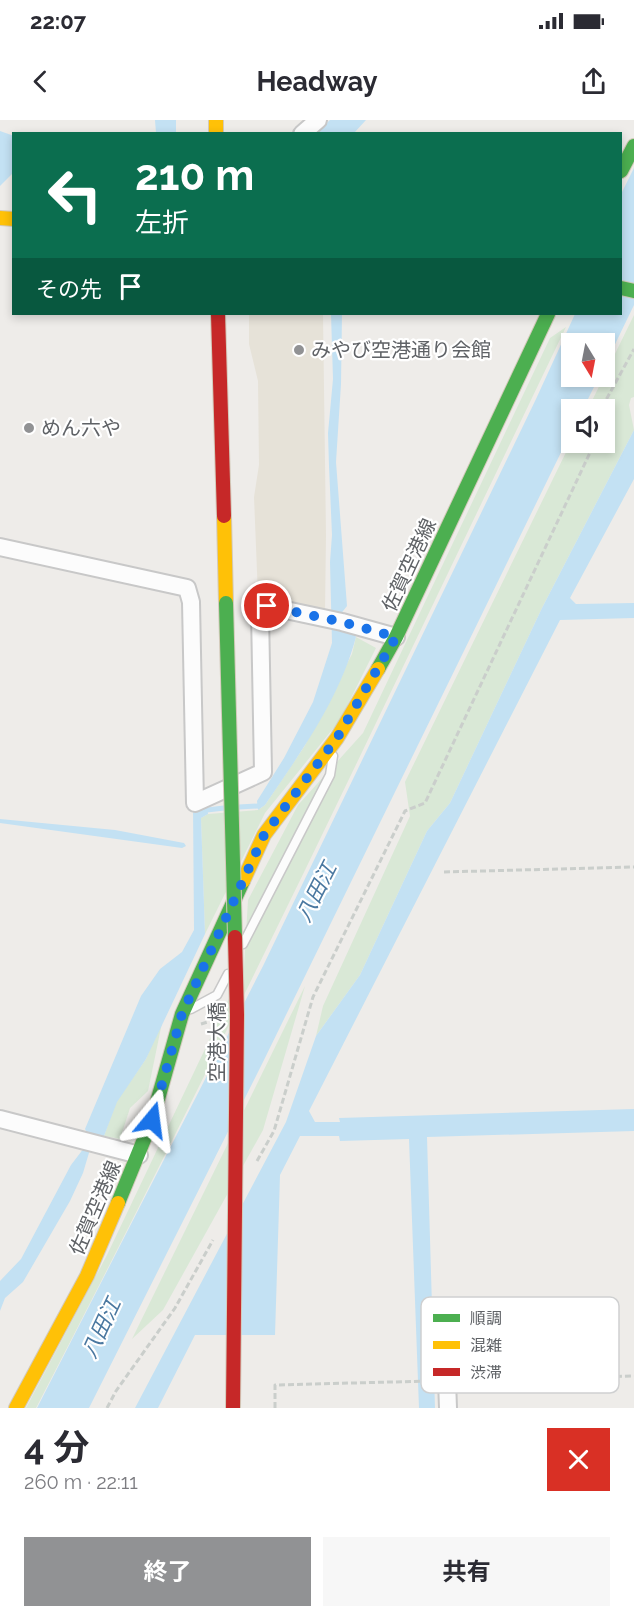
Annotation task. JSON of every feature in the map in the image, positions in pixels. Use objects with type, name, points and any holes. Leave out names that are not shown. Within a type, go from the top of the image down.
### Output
[{"type":"main road","points":[[622,169],[634,146]]},
{"type":"main road","name":"空港大橋","points":[[218,315],[237,1015],[232,1408]]},
{"type":"main road","name":"佐賀空港線","points":[[16,1408],[87,1276],[152,1120],[182,1014],[264,835],[337,738],[396,637],[548,315]]},
{"type":"street","points":[[304,132],[318,120]]},
{"type":"street","points":[[0,547],[187,588],[191,602],[195,803],[263,772],[260,613],[267,606],[336,620],[396,637]]},
{"type":"street","points":[[0,1119],[139,1155]]},
{"type":"street","points":[[447,1393],[448,1408]]},
{"type":"lane","points":[[182,1014],[217,995],[330,775],[337,738]]},
{"type":"path","points":[[607,399],[634,349]]},
{"type":"path","points":[[257,1163],[274,1131],[313,997],[405,811],[425,803],[591,453]]},
{"type":"path","points":[[444,872],[634,867]]},
{"type":"path","points":[[107,1408],[116,1391],[175,1308],[216,1235]]},
{"type":"path","points":[[619,1376],[634,1376]]},
{"type":"path","points":[[275,1408],[275,1385],[421,1381]]},
{"type":"shaded area","points":[[249,315],[323,315],[325,612],[258,596],[254,497],[259,465],[258,381],[249,344]]},
{"type":"green space","points":[[634,315],[634,397],[631,398],[629,405],[634,430],[542,608],[450,803],[427,831],[360,975],[316,1036],[323,1006],[410,816],[405,782],[566,453],[615,453],[615,399],[593,399],[599,387],[615,387],[615,354]]},
{"type":"green space","points":[[566,327],[561,333],[561,337],[305,870],[172,1140],[36,1408],[26,1408],[107,1255],[244,967],[248,900],[298,805],[363,733],[550,338]]},
{"type":"green space","points":[[356,637],[376,648],[340,720],[265,813],[205,934],[201,818],[208,814],[258,810],[265,805],[304,747],[352,654]]},
{"type":"green space","points":[[305,986],[263,1130],[163,1310],[132,1339]]},
{"type":"green space","points":[[163,1018],[148,1091],[130,1108],[120,1139],[104,1136],[116,1102],[146,1059]]},
{"type":"water","points":[[155,120],[176,120],[176,132],[156,132]]},
{"type":"water","points":[[330,120],[366,120],[355,132],[317,132]]},
{"type":"water","points":[[0,131],[12,135],[12,174],[0,186]]},
{"type":"water","points":[[634,168],[634,305],[615,344],[615,333],[566,333],[575,315],[622,315],[622,192]]},
{"type":"water","points":[[331,315],[342,315],[341,384],[336,462],[347,606],[339,616],[356,637],[340,682],[318,725],[265,805],[258,810],[257,801],[284,758],[313,702],[332,643],[330,562],[332,535],[328,433],[333,379]]},
{"type":"water","name":"八田江","points":[[561,345],[561,387],[594,387],[588,399],[561,399],[561,452],[263,1062],[89,1408],[37,1408],[263,966]]},
{"type":"water","points":[[634,430],[634,479],[570,598],[576,604],[634,603],[634,618],[560,620],[309,1111],[315,1122],[340,1122],[339,1118],[634,1109],[634,1131],[427,1137],[432,1297],[421,1297],[421,1393],[435,1393],[435,1408],[419,1408],[409,1139],[340,1141],[339,1136],[300,1136],[280,1175],[275,1335],[195,1335],[158,1408],[135,1408],[286,1122],[316,1036],[360,975],[427,831],[450,803],[542,608]]},
{"type":"water","points":[[193,805],[207,805],[208,814],[201,818],[205,934],[146,1059],[117,1102],[104,1136],[97,1136],[91,1146],[83,1173],[70,1201],[23,1282],[5,1298],[0,1311],[0,1281],[21,1259],[71,1165],[84,1148],[88,1135],[85,1129],[141,996],[160,969],[182,952],[194,930]]},
{"type":"water","points":[[0,819],[115,830],[184,843],[186,846],[182,848],[0,823]]},
{"type":"waterway","points":[[239,807],[258,806]]},
{"type":"waterway","points":[[207,810],[224,808]]},
{"type":"traffic: fast","points":[[622,169],[634,146]]},
{"type":"traffic: fast","points":[[622,288],[634,291]]},
{"type":"traffic: fast","points":[[378,669],[396,637],[548,315]]},
{"type":"traffic: fast","points":[[226,603],[235,937]]},
{"type":"traffic: fast","points":[[118,1203],[152,1120],[182,1014],[243,881]]},
{"type":"traffic: slow","points":[[216,120],[216,132]]},
{"type":"traffic: slow","points":[[0,218],[12,219]]},
{"type":"traffic: slow","points":[[224,516],[226,603]]},
{"type":"traffic: slow","points":[[243,881],[264,835],[337,738],[378,669]]},
{"type":"traffic: slow","points":[[16,1408],[87,1276],[118,1203]]},
{"type":"traffic: jam","points":[[218,315],[224,516]]},
{"type":"traffic: jam","points":[[233,1408],[237,1015],[235,937]]},
{"type":"place","name":"みやび空港通り会館","points":[[299,350]]},
{"type":"place","name":"めん六や","points":[[29,428]]},
{"type":"route","points":[[152,1120],[182,1014],[264,835],[337,738],[396,637],[342,622],[267,606]]}]
